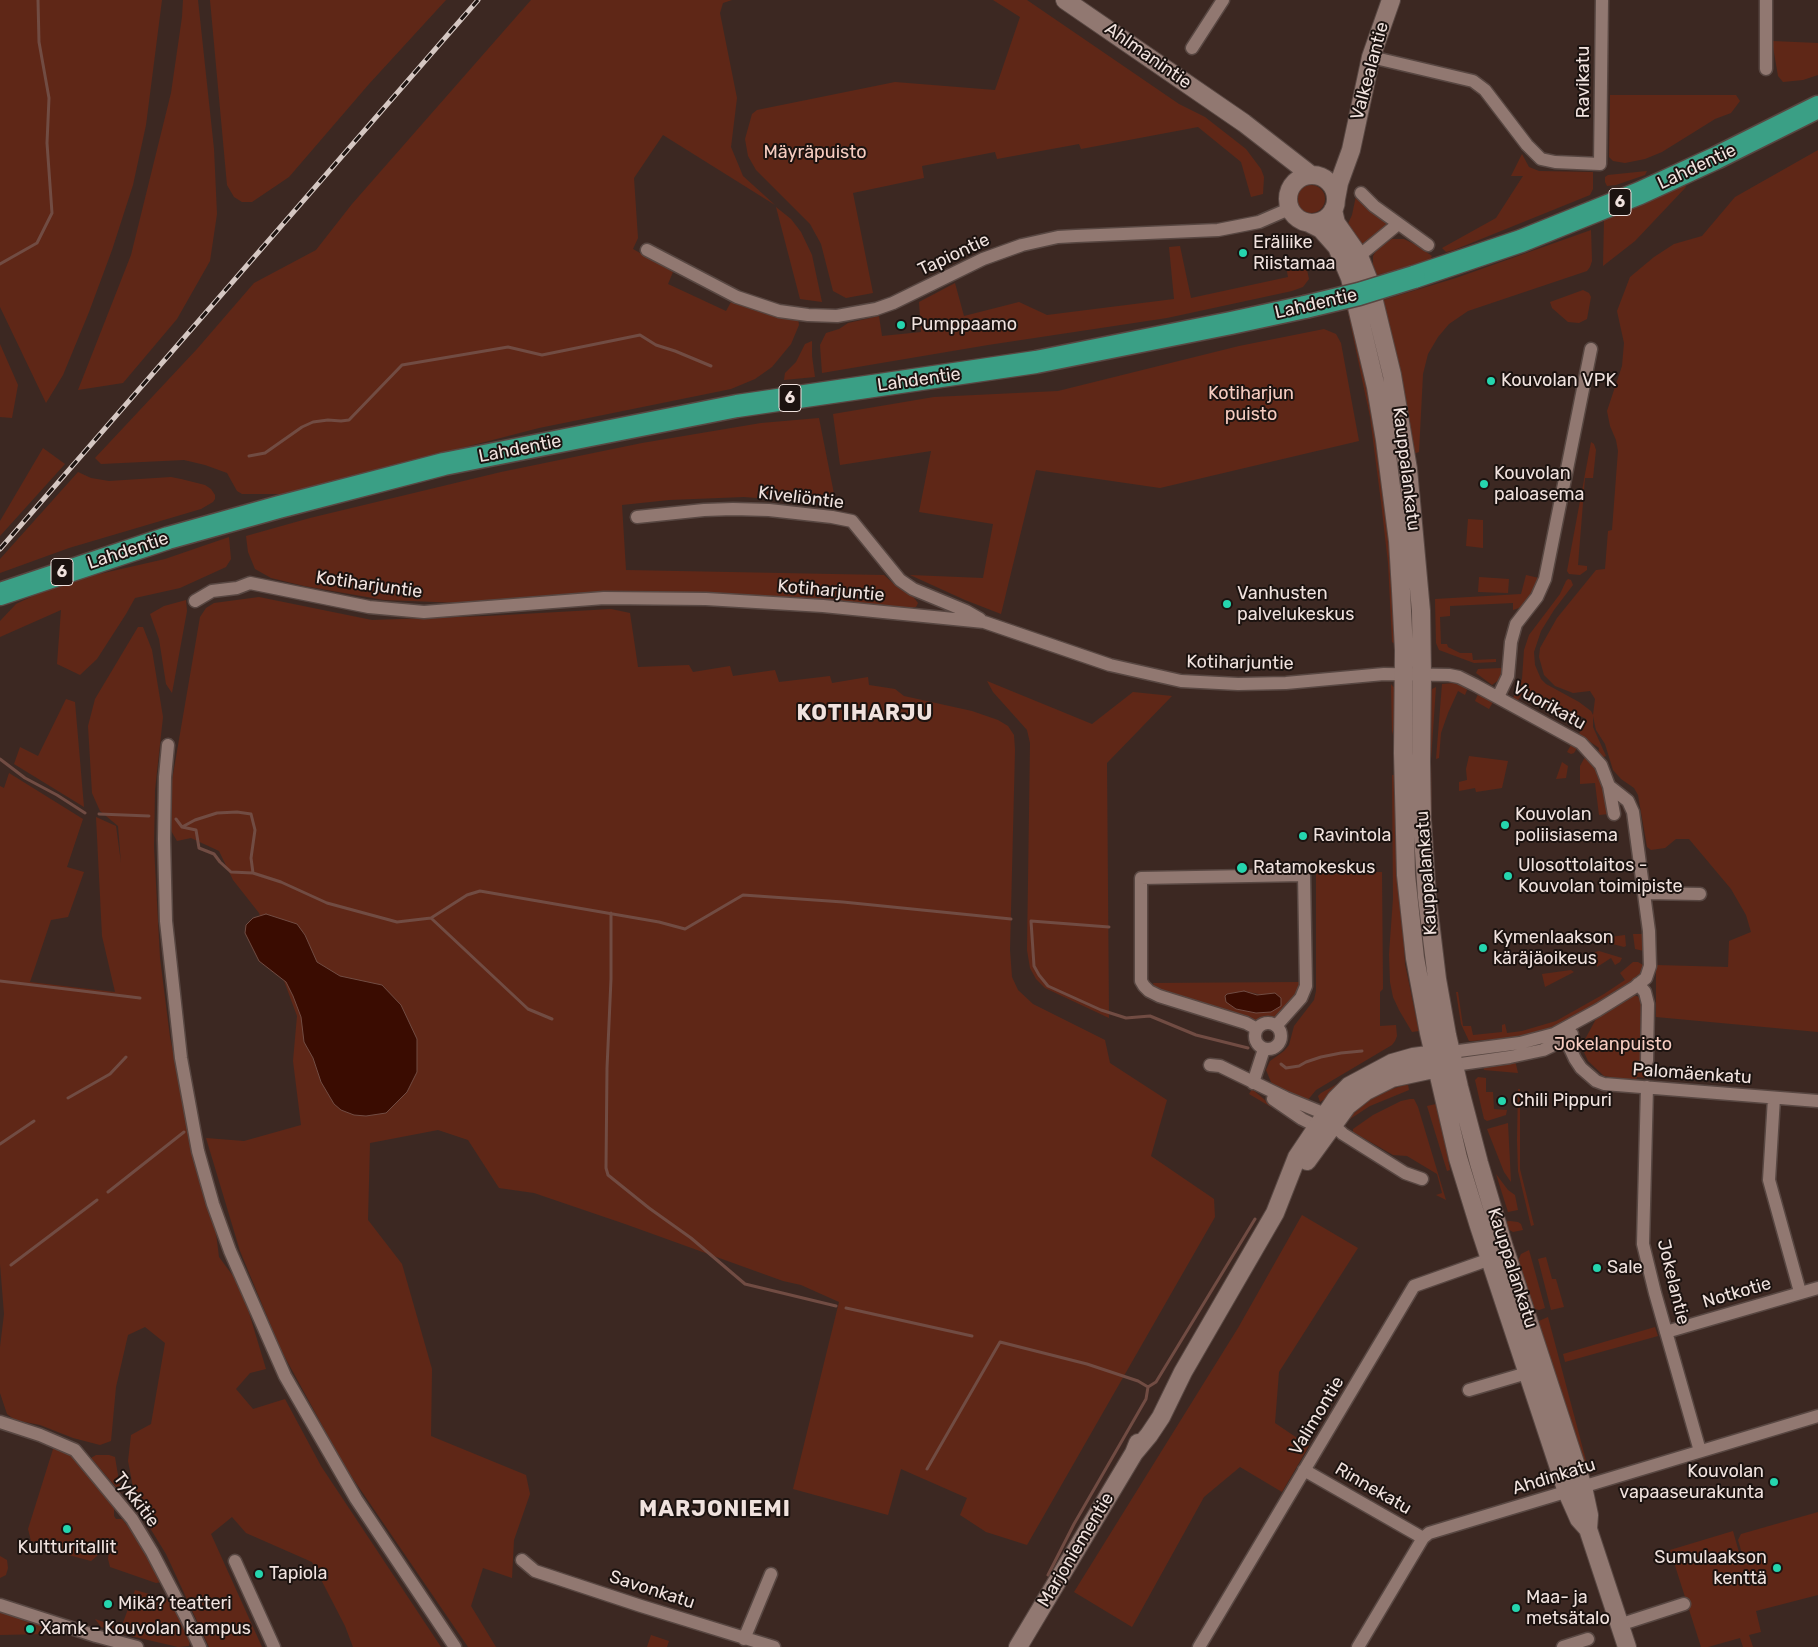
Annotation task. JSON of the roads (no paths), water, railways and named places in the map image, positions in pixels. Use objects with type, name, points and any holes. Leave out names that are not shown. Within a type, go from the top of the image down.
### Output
[{"type":"highway","name":"Lahdentie","points":[[0,594],[124,551],[278,507],[444,464],[737,406],[1036,362],[1231,323],[1359,294],[1521,241],[1640,193],[1716,158],[1818,107]]},
{"type":"main road","name":"Ahlmanintie","points":[[1065,0],[1230,114],[1315,176]]},
{"type":"main road","name":"Valkealantie","points":[[1334,204],[1352,144],[1371,57],[1391,0]]},
{"type":"main road","name":"Ahlmanintie","points":[[1230,114],[1281,163],[1290,177],[1290,188]]},
{"type":"main road","name":"Valkealantie","points":[[1315,176],[1329,174],[1340,166],[1352,144]]},
{"type":"main road","points":[[1315,176],[1327,180],[1332,185],[1334,204],[1322,221],[1309,223],[1301,221],[1294,216],[1289,209],[1288,196],[1290,188],[1296,181],[1315,176]]},
{"type":"main road","name":"Kauppalankatu","points":[[1334,204],[1336,223],[1359,256],[1369,281],[1386,342],[1403,437],[1417,554],[1420,610],[1422,790],[1427,897],[1444,1060],[1458,1158],[1527,1373],[1575,1489],[1589,1515],[1588,1529],[1627,1647]]},
{"type":"main road","name":"Kauppalankatu","points":[[1309,223],[1328,236],[1341,256],[1350,278],[1376,387],[1389,466],[1398,541],[1404,674],[1404,828],[1407,885],[1421,996],[1475,1149],[1575,1489]]},
{"type":"main road","name":"Marjoniementie","points":[[1018,1647],[1134,1453],[1161,1417],[1183,1372],[1275,1212],[1284,1202],[1304,1165],[1329,1127],[1342,1092],[1382,1068],[1403,1060],[1444,1060]]},
{"type":"street","points":[[1192,48],[1223,0]]},
{"type":"street","name":"Ravikatu","points":[[1371,57],[1473,81],[1485,90],[1531,150],[1541,159],[1555,162],[1600,164],[1602,0]]},
{"type":"street","points":[[1766,0],[1766,69]]},
{"type":"street","points":[[1360,193],[1374,206],[1428,244]]},
{"type":"street","name":"Tapiontie","points":[[647,250],[737,297],[778,312],[837,316],[893,303],[983,259],[1022,245],[1067,237],[1218,230],[1258,222],[1289,209]]},
{"type":"street","points":[[1359,256],[1398,224]]},
{"type":"street","points":[[1498,697],[1508,676],[1511,642],[1516,624],[1536,598],[1545,579],[1591,349]]},
{"type":"street","name":"Kiveliöntie","points":[[637,517],[732,509],[768,510],[852,521],[900,580],[913,589],[966,611],[984,622]]},
{"type":"street","name":"Kotiharjuntie","points":[[194,601],[212,591],[237,588],[250,584],[369,607],[424,612],[604,598],[706,599],[823,606],[984,622],[1110,664],[1180,681],[1229,684],[1276,683],[1404,674]]},
{"type":"street","name":"Vuorikatu","points":[[1404,674],[1459,677],[1581,743],[1601,766],[1609,786],[1624,797],[1631,807],[1645,893],[1649,940],[1650,966],[1643,979]]},
{"type":"street","points":[[168,744],[165,777],[164,839],[166,928],[181,1058],[198,1151],[213,1204],[230,1251],[285,1376],[356,1499],[455,1647]]},
{"type":"street","points":[[1609,786],[1614,814]]},
{"type":"street","points":[[1257,1029],[1246,1023],[1159,996],[1144,986],[1141,981],[1141,878],[1304,875],[1306,986],[1301,998],[1276,1026]]},
{"type":"street","points":[[1645,893],[1700,894]]},
{"type":"street","points":[[1444,1060],[1564,1035],[1589,1015],[1643,979],[1648,1004],[1647,1061]]},
{"type":"street","points":[[1266,1023],[1276,1026],[1282,1035],[1279,1043],[1273,1049],[1264,1049],[1257,1044],[1257,1029],[1266,1023]]},
{"type":"street","name":"Palomäenkatu","points":[[1564,1035],[1581,1068],[1596,1081],[1615,1086],[1818,1101]]},
{"type":"street","points":[[1254,1083],[1264,1049]]},
{"type":"street","points":[[1210,1065],[1220,1066],[1254,1083],[1267,1095],[1329,1127],[1405,1173],[1422,1179]]},
{"type":"street","name":"Jokelantie","points":[[1647,1087],[1643,1244],[1700,1451]]},
{"type":"street","points":[[1774,1098],[1769,1180],[1800,1292]]},
{"type":"street","name":"Valimontie","points":[[1199,1647],[1414,1286],[1507,1253]]},
{"type":"street","name":"Notkotie","points":[[1666,1332],[1818,1288]]},
{"type":"street","points":[[1469,1390],[1527,1373]]},
{"type":"street","name":"Ahdinkatu","points":[[1423,1538],[1429,1533],[1818,1416]]},
{"type":"street","name":"Tykkitie","points":[[0,1422],[40,1435],[75,1450],[132,1519],[152,1552],[200,1647]]},
{"type":"street","name":"Rinnekatu","points":[[1304,1470],[1423,1538]]},
{"type":"street","points":[[1358,1647],[1423,1538]]},
{"type":"street","name":"Savonkatu","points":[[522,1560],[535,1570],[744,1639],[774,1647]]},
{"type":"street","points":[[235,1561],[274,1647]]},
{"type":"street","points":[[744,1639],[771,1574]]},
{"type":"street","points":[[1619,1625],[1684,1604]]},
{"type":"street","points":[[0,1605],[96,1636],[137,1647]]},
{"type":"street","points":[[1563,1647],[1588,1639]]},
{"type":"waterway","points":[[0,264],[37,243],[52,213],[47,143],[49,98],[39,42],[38,0]]},
{"type":"waterway","points":[[249,456],[265,453],[302,427],[313,422],[349,420],[402,365],[508,347],[542,355],[640,335],[656,345],[711,366]]},
{"type":"waterway","points":[[0,759],[25,778],[85,813]]},
{"type":"waterway","points":[[176,819],[182,827],[195,820],[217,813],[237,812],[251,814],[255,830],[251,858],[253,873]]},
{"type":"waterway","points":[[99,814],[149,816]]},
{"type":"waterway","points":[[182,827],[196,830],[199,848],[214,854],[231,872],[253,873],[281,882],[327,903],[397,922],[431,918],[467,895],[480,891],[659,922],[685,929],[743,895],[843,902],[1011,919]]},
{"type":"waterway","points":[[611,913],[611,979],[607,1068],[606,1168],[608,1175],[691,1238],[745,1284],[836,1306]]},
{"type":"waterway","points":[[431,918],[528,1009],[552,1019]]},
{"type":"waterway","points":[[1109,927],[1031,921],[1034,966],[1039,975],[1048,986],[1101,1010],[1126,1018],[1150,1016],[1196,1035],[1248,1048]]},
{"type":"waterway","points":[[0,981],[140,998]]},
{"type":"waterway","points":[[1281,1064],[1286,1068],[1299,1066],[1321,1057],[1362,1051]]},
{"type":"waterway","points":[[68,1098],[110,1074],[126,1057]]},
{"type":"waterway","points":[[0,1144],[34,1121]]},
{"type":"waterway","points":[[108,1192],[184,1132]]},
{"type":"waterway","points":[[11,1265],[97,1200]]},
{"type":"waterway","points":[[1048,1575],[1074,1524],[1146,1399],[1148,1387],[1156,1382],[1255,1219]]},
{"type":"waterway","points":[[846,1308],[972,1336]]},
{"type":"waterway","points":[[927,1469],[1000,1342],[1087,1364],[1138,1381],[1148,1387]]},
{"type":"railway","points":[[0,549],[478,0]]},
{"type":"place","name":"Eräliike Riistamaa","points":[[1243,253]]},
{"type":"place","name":"Pumppaamo","points":[[901,325]]},
{"type":"place","name":"Kouvolan VPK","points":[[1491,381]]},
{"type":"place","name":"Kouvolan paloasema","points":[[1484,484]]},
{"type":"place","name":"Vanhusten palvelukeskus","points":[[1227,604]]},
{"type":"place","name":"Kouvolan poliisiasema","points":[[1505,825]]},
{"type":"place","name":"Ravintola","points":[[1303,836]]},
{"type":"place","name":"Ratamokeskus","points":[[1242,868]]},
{"type":"place","name":"Ulosottolaitos - Kouvolan toimipiste","points":[[1508,876]]},
{"type":"place","name":"Kymenlaakson käräjäoikeus","points":[[1483,948]]},
{"type":"place","name":"Chili Pippuri","points":[[1502,1101]]},
{"type":"place","name":"Sale","points":[[1597,1268]]},
{"type":"place","name":"Kouvolan vapaaseurakunta","points":[[1774,1482]]},
{"type":"place","name":"Kultturitallit","points":[[67,1529]]},
{"type":"place","name":"Sumulaakson kenttä","points":[[1777,1568]]},
{"type":"place","name":"Tapiola","points":[[259,1574]]},
{"type":"place","name":"Mikä? teatteri","points":[[108,1604]]},
{"type":"place","name":"Maa- ja metsätalo","points":[[1516,1608]]},
{"type":"place","name":"Xamk - Kouvolan kampus","points":[[30,1629]]},
{"type":"district","name":"KOTIHARJU","points":[[865,714]]},
{"type":"district","name":"MARJONIEMI","points":[[715,1510]]},
{"type":"park label","name":"Mäyräpuisto","points":[[815,153]]},
{"type":"park label","name":"Kotiharjun puisto","points":[[1251,404]]},
{"type":"park label","name":"Jokelanpuisto","points":[[1613,1045]]}]
